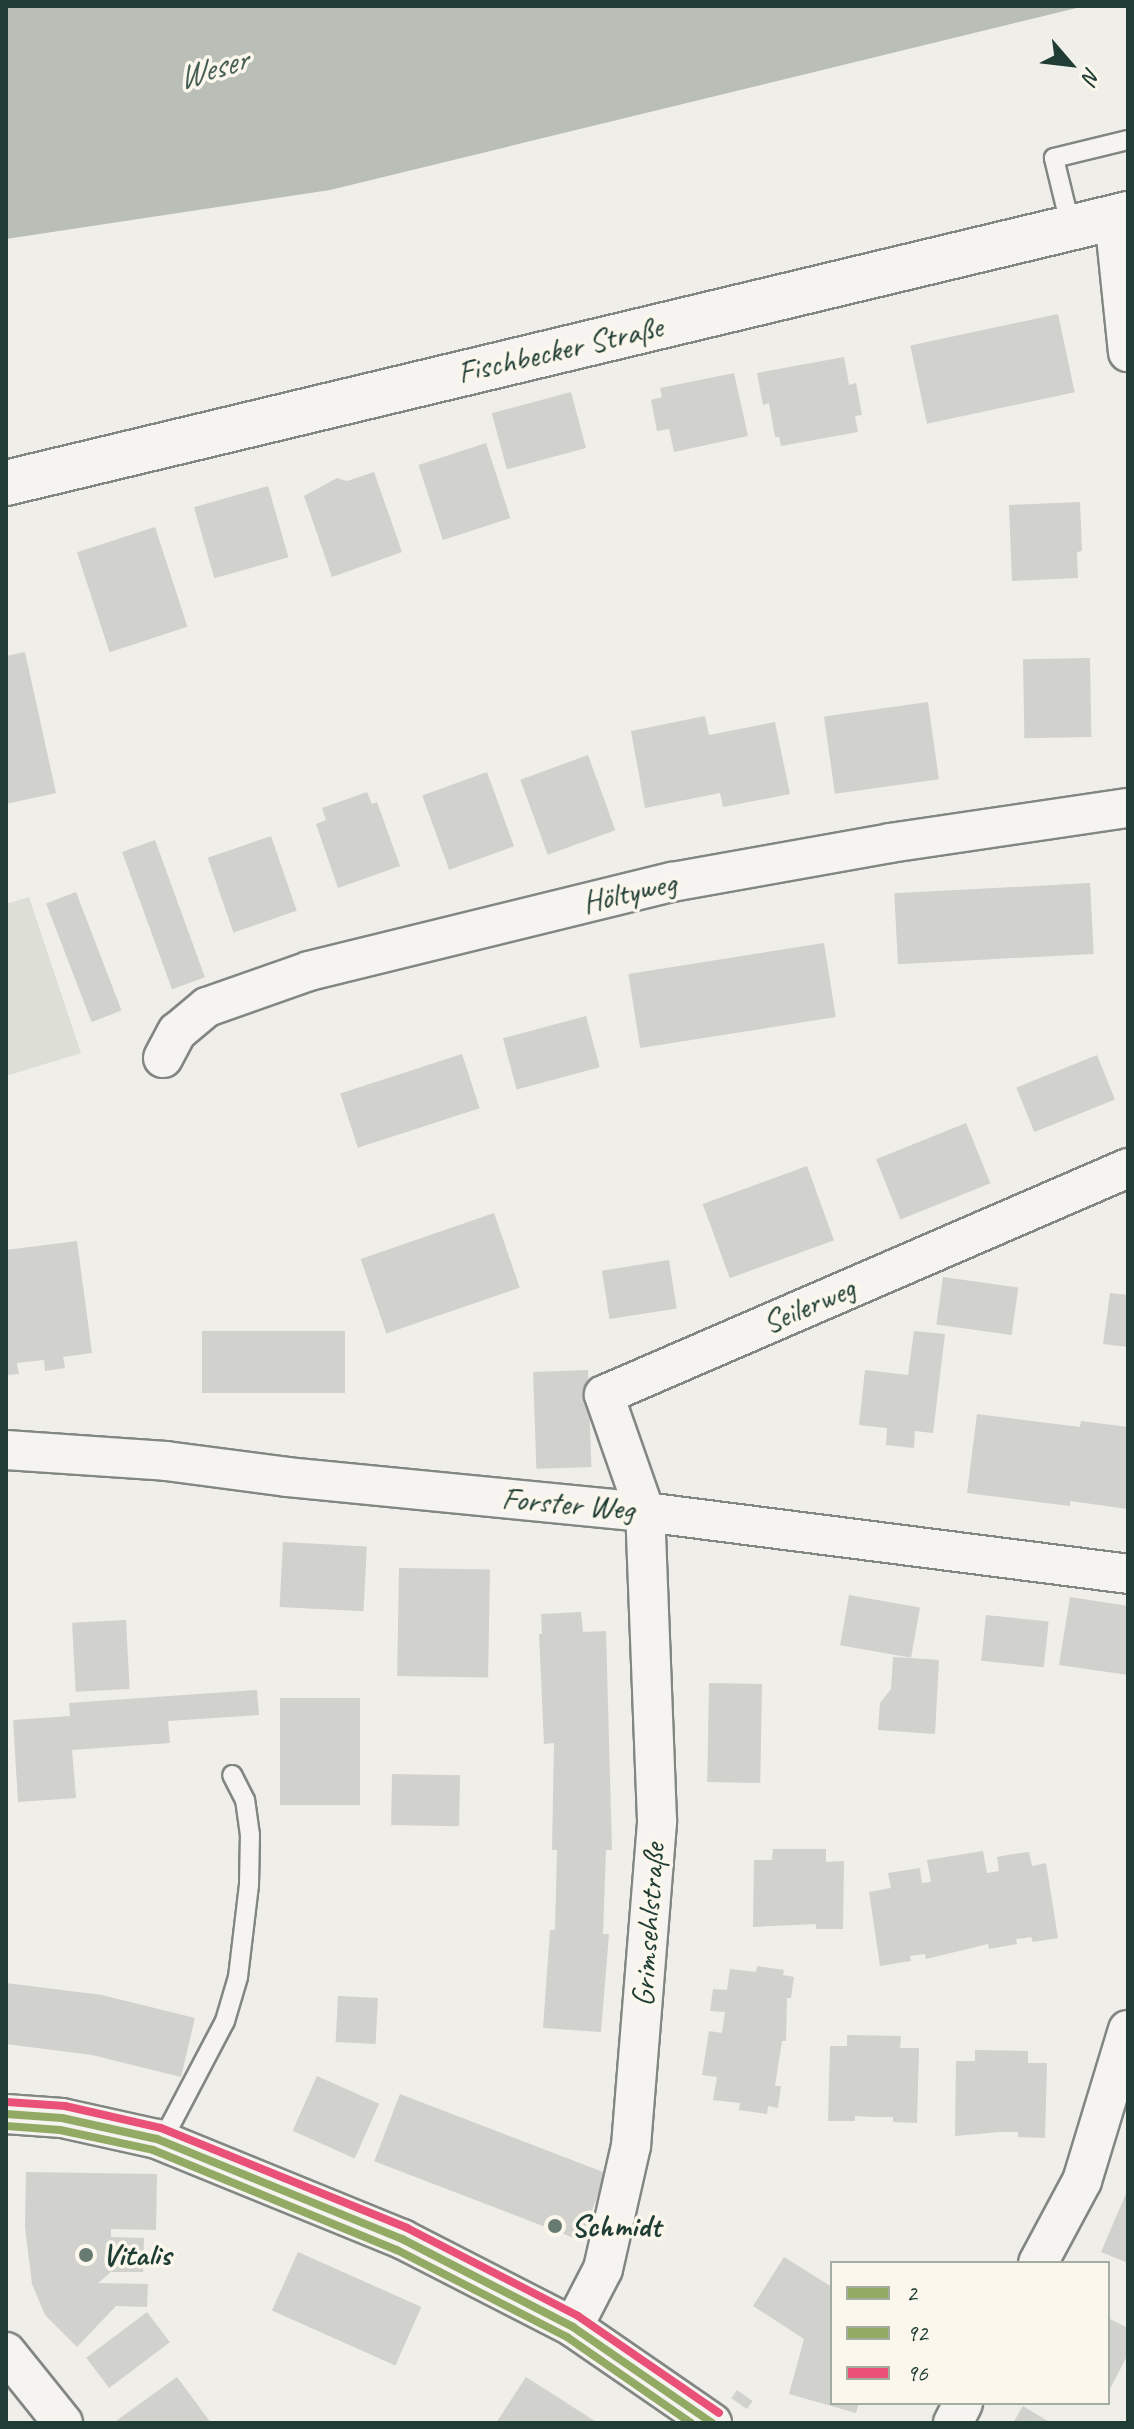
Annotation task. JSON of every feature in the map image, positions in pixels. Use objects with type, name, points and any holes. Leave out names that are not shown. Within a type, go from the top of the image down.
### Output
[{"type":"main road","name":"Fischbecker Straße","points":[[6,483],[1121,215]]},
{"type":"street","points":[[1121,215],[1128,352]]},
{"type":"street","name":"Höltyweg","points":[[163,1058],[177,1032],[207,1007],[309,971],[672,882],[890,843],[1128,808]]},
{"type":"street","name":"Seilerweg","points":[[645,1512],[604,1395],[1128,1168]]},
{"type":"street","name":"Forster Weg","points":[[6,1450],[166,1461],[287,1477],[645,1512],[1128,1574]]},
{"type":"street","name":"Grimsehlstraße","points":[[573,2327],[603,2269],[631,2146],[657,1820],[645,1512]]},
{"type":"street","points":[[1039,2261],[1082,2181],[1128,2030]]},
{"type":"street","points":[[6,2114],[62,2118],[162,2141],[402,2239],[573,2327],[712,2423]]},
{"type":"street","points":[[6,2352],[63,2423]]},
{"type":"street","points":[[953,2423],[962,2405]]},
{"type":"lane","points":[[1071,228],[1054,158],[1128,140]]},
{"type":"lane","points":[[162,2141],[225,2021],[238,1977],[249,1885],[250,1835],[245,1800],[232,1775]]},
{"type":"shaded area","points":[[29,897],[81,1053],[6,1076],[6,904]]},
{"type":"water","name":"Weser","points":[[6,6],[1085,6],[330,190],[6,239]]},
{"type":"building","points":[[1058,314],[1075,392],[927,424],[910,345]]},
{"type":"building","points":[[844,357],[849,385],[856,383],[862,415],[855,416],[858,432],[781,446],[779,437],[775,437],[769,403],[763,405],[757,373]]},
{"type":"building","points":[[734,373],[748,436],[674,452],[669,429],[657,431],[651,400],[662,397],[660,388]]},
{"type":"building","points":[[571,392],[586,448],[507,469],[492,413]]},
{"type":"building","points":[[486,443],[510,518],[443,540],[418,465]]},
{"type":"building","points":[[374,472],[402,552],[332,577],[304,496],[337,478],[347,481]]},
{"type":"building","points":[[268,486],[288,557],[214,578],[194,507]]},
{"type":"building","points":[[1080,502],[1082,551],[1077,552],[1078,578],[1012,581],[1009,505]]},
{"type":"building","points":[[155,527],[187,627],[109,652],[77,552]]},
{"type":"building","points":[[25,652],[56,793],[6,804],[6,656]]},
{"type":"building","points":[[1090,658],[1091,737],[1024,738],[1023,659]]},
{"type":"building","points":[[928,702],[939,779],[835,794],[824,717]]},
{"type":"building","points":[[705,716],[709,735],[775,722],[790,794],[723,807],[720,793],[645,808],[631,731]]},
{"type":"building","points":[[588,755],[615,830],[548,855],[520,780]]},
{"type":"building","points":[[487,772],[514,846],[449,870],[422,796]]},
{"type":"building","points":[[367,792],[372,804],[377,802],[400,866],[338,888],[316,824],[326,820],[322,808]]},
{"type":"building","points":[[271,836],[297,911],[233,933],[208,858]]},
{"type":"building","points":[[155,840],[205,977],[172,989],[122,852]]},
{"type":"building","points":[[1090,883],[1094,954],[898,964],[894,893]]},
{"type":"building","points":[[76,892],[122,1011],[92,1022],[46,903]]},
{"type":"building","points":[[824,943],[836,1017],[640,1048],[628,974]]},
{"type":"building","points":[[586,1016],[600,1067],[517,1089],[503,1038]]},
{"type":"building","points":[[462,1054],[480,1108],[358,1148],[340,1094]]},
{"type":"building","points":[[1097,1055],[1115,1100],[1034,1132],[1016,1088]]},
{"type":"building","points":[[966,1123],[990,1183],[900,1220],[876,1159]]},
{"type":"building","points":[[807,1166],[834,1240],[730,1278],[703,1204]]},
{"type":"building","points":[[494,1213],[520,1288],[386,1334],[361,1259]]},
{"type":"building","points":[[77,1241],[92,1353],[63,1357],[65,1368],[45,1371],[44,1360],[17,1363],[19,1374],[6,1375],[6,1250]]},
{"type":"building","points":[[669,1260],[677,1308],[610,1319],[602,1271]]},
{"type":"building","points":[[943,1277],[1018,1288],[1012,1335],[936,1325]]},
{"type":"building","points":[[1110,1293],[1128,1295],[1128,1347],[1103,1344]]},
{"type":"building","points":[[202,1331],[345,1331],[345,1393],[202,1393]]},
{"type":"building","points":[[914,1331],[945,1334],[933,1433],[915,1431],[914,1448],[886,1445],[887,1428],[859,1425],[865,1370],[908,1375]]},
{"type":"building","points":[[588,1370],[591,1467],[536,1469],[533,1372]]},
{"type":"building","points":[[977,1414],[1080,1427],[1081,1421],[1128,1427],[1128,1509],[1070,1501],[1070,1506],[967,1493]]},
{"type":"building","points":[[283,1542],[367,1546],[363,1611],[280,1607]]},
{"type":"building","points":[[399,1568],[490,1570],[488,1678],[397,1676]]},
{"type":"building","points":[[849,1595],[920,1608],[911,1658],[840,1645]]},
{"type":"building","points":[[1070,1597],[1128,1606],[1128,1675],[1059,1665]]},
{"type":"building","points":[[581,1612],[583,1632],[606,1631],[612,1850],[606,1850],[603,1934],[609,1934],[601,2032],[543,2028],[550,1930],[555,1930],[557,1850],[552,1850],[554,1743],[544,1744],[539,1634],[542,1634],[541,1614]]},
{"type":"building","points":[[986,1615],[1049,1622],[1044,1667],[981,1661]]},
{"type":"building","points":[[126,1620],[130,1689],[76,1692],[72,1623]]},
{"type":"building","points":[[893,1657],[939,1660],[935,1734],[878,1730],[880,1703],[891,1689]]},
{"type":"building","points":[[709,1683],[762,1684],[760,1783],[707,1782]]},
{"type":"building","points":[[257,1690],[259,1715],[168,1721],[170,1743],[72,1750],[76,1798],[18,1802],[13,1720],[70,1716],[69,1703]]},
{"type":"building","points":[[280,1698],[360,1698],[360,1805],[280,1805]]},
{"type":"building","points":[[392,1774],[460,1775],[459,1826],[391,1825]]},
{"type":"building","points":[[773,1849],[826,1849],[826,1862],[844,1861],[843,1929],[816,1929],[816,1924],[753,1927],[754,1860],[772,1860]]},
{"type":"building","points":[[983,1851],[987,1873],[999,1871],[997,1857],[1013,1854],[1029,1852],[1032,1866],[1046,1863],[1058,1938],[1033,1942],[1031,1937],[1016,1939],[1017,1944],[989,1949],[988,1944],[926,1959],[925,1954],[910,1956],[911,1961],[880,1966],[869,1892],[891,1888],[888,1873],[920,1868],[922,1883],[931,1882],[927,1860]]},
{"type":"building","points":[[757,1966],[784,1970],[783,1975],[794,1977],[791,1998],[787,1998],[786,2041],[782,2041],[775,2086],[781,2086],[778,2108],[768,2106],[767,2114],[739,2110],[740,2103],[713,2100],[717,2077],[702,2075],[709,2031],[722,2033],[725,2012],[710,2011],[713,1989],[727,1990],[730,1969],[756,1972]]},
{"type":"building","points":[[6,1983],[102,1995],[195,2018],[181,2077],[92,2055],[6,2044]]},
{"type":"building","points":[[338,1996],[378,1998],[376,2044],[336,2042]]},
{"type":"building","points":[[847,2035],[901,2036],[900,2048],[919,2048],[917,2123],[893,2122],[893,2117],[855,2116],[855,2121],[828,2121],[830,2046],[847,2046]]},
{"type":"building","points":[[975,2050],[1028,2051],[1028,2063],[1047,2063],[1045,2138],[1018,2137],[1018,2132],[955,2136],[956,2061],[975,2061]]},
{"type":"building","points":[[317,2076],[379,2104],[355,2158],[293,2131]]},
{"type":"building","points":[[400,2094],[606,2173],[581,2240],[374,2161]]},
{"type":"building","name":"Vitalis","points":[[26,2172],[157,2174],[156,2230],[111,2229],[111,2237],[144,2238],[143,2272],[111,2272],[98,2283],[148,2284],[147,2307],[116,2306],[77,2347],[45,2315],[32,2284],[25,2227]]},
{"type":"building","points":[[1128,2189],[1128,2263],[1101,2252]]},
{"type":"building","points":[[298,2252],[421,2307],[395,2365],[272,2310]]},
{"type":"building","points":[[784,2257],[830,2286],[830,2405],[858,2405],[856,2413],[789,2394],[804,2339],[753,2306]]},
{"type":"building","name":"Vitalis","points":[[147,2312],[170,2342],[109,2388],[86,2358]]},
{"type":"building","points":[[1110,2319],[1128,2328],[1128,2354],[1110,2389]]},
{"type":"building","points":[[177,2377],[211,2423],[113,2423]]},
{"type":"building","points":[[526,2377],[598,2423],[496,2423]]},
{"type":"building","points":[[737,2390],[753,2401],[747,2409],[731,2398]]},
{"type":"building","points":[[1023,2406],[1051,2423],[1013,2423]]},
{"type":"transit line","name":"96","points":[[7,2102],[65,2106],[161,2128],[407,2228],[578,2316],[719,2413]]},
{"type":"transit line","name":"2","points":[[6,2114],[62,2118],[157,2139],[402,2239],[573,2327],[712,2423]]},
{"type":"transit line","name":"92","points":[[6,2126],[60,2130],[153,2150],[397,2250],[567,2337],[691,2423]]},
{"type":"place","name":"Schmidt","points":[[555,2226]]},
{"type":"place","name":"Vitalis","points":[[86,2255]]}]
